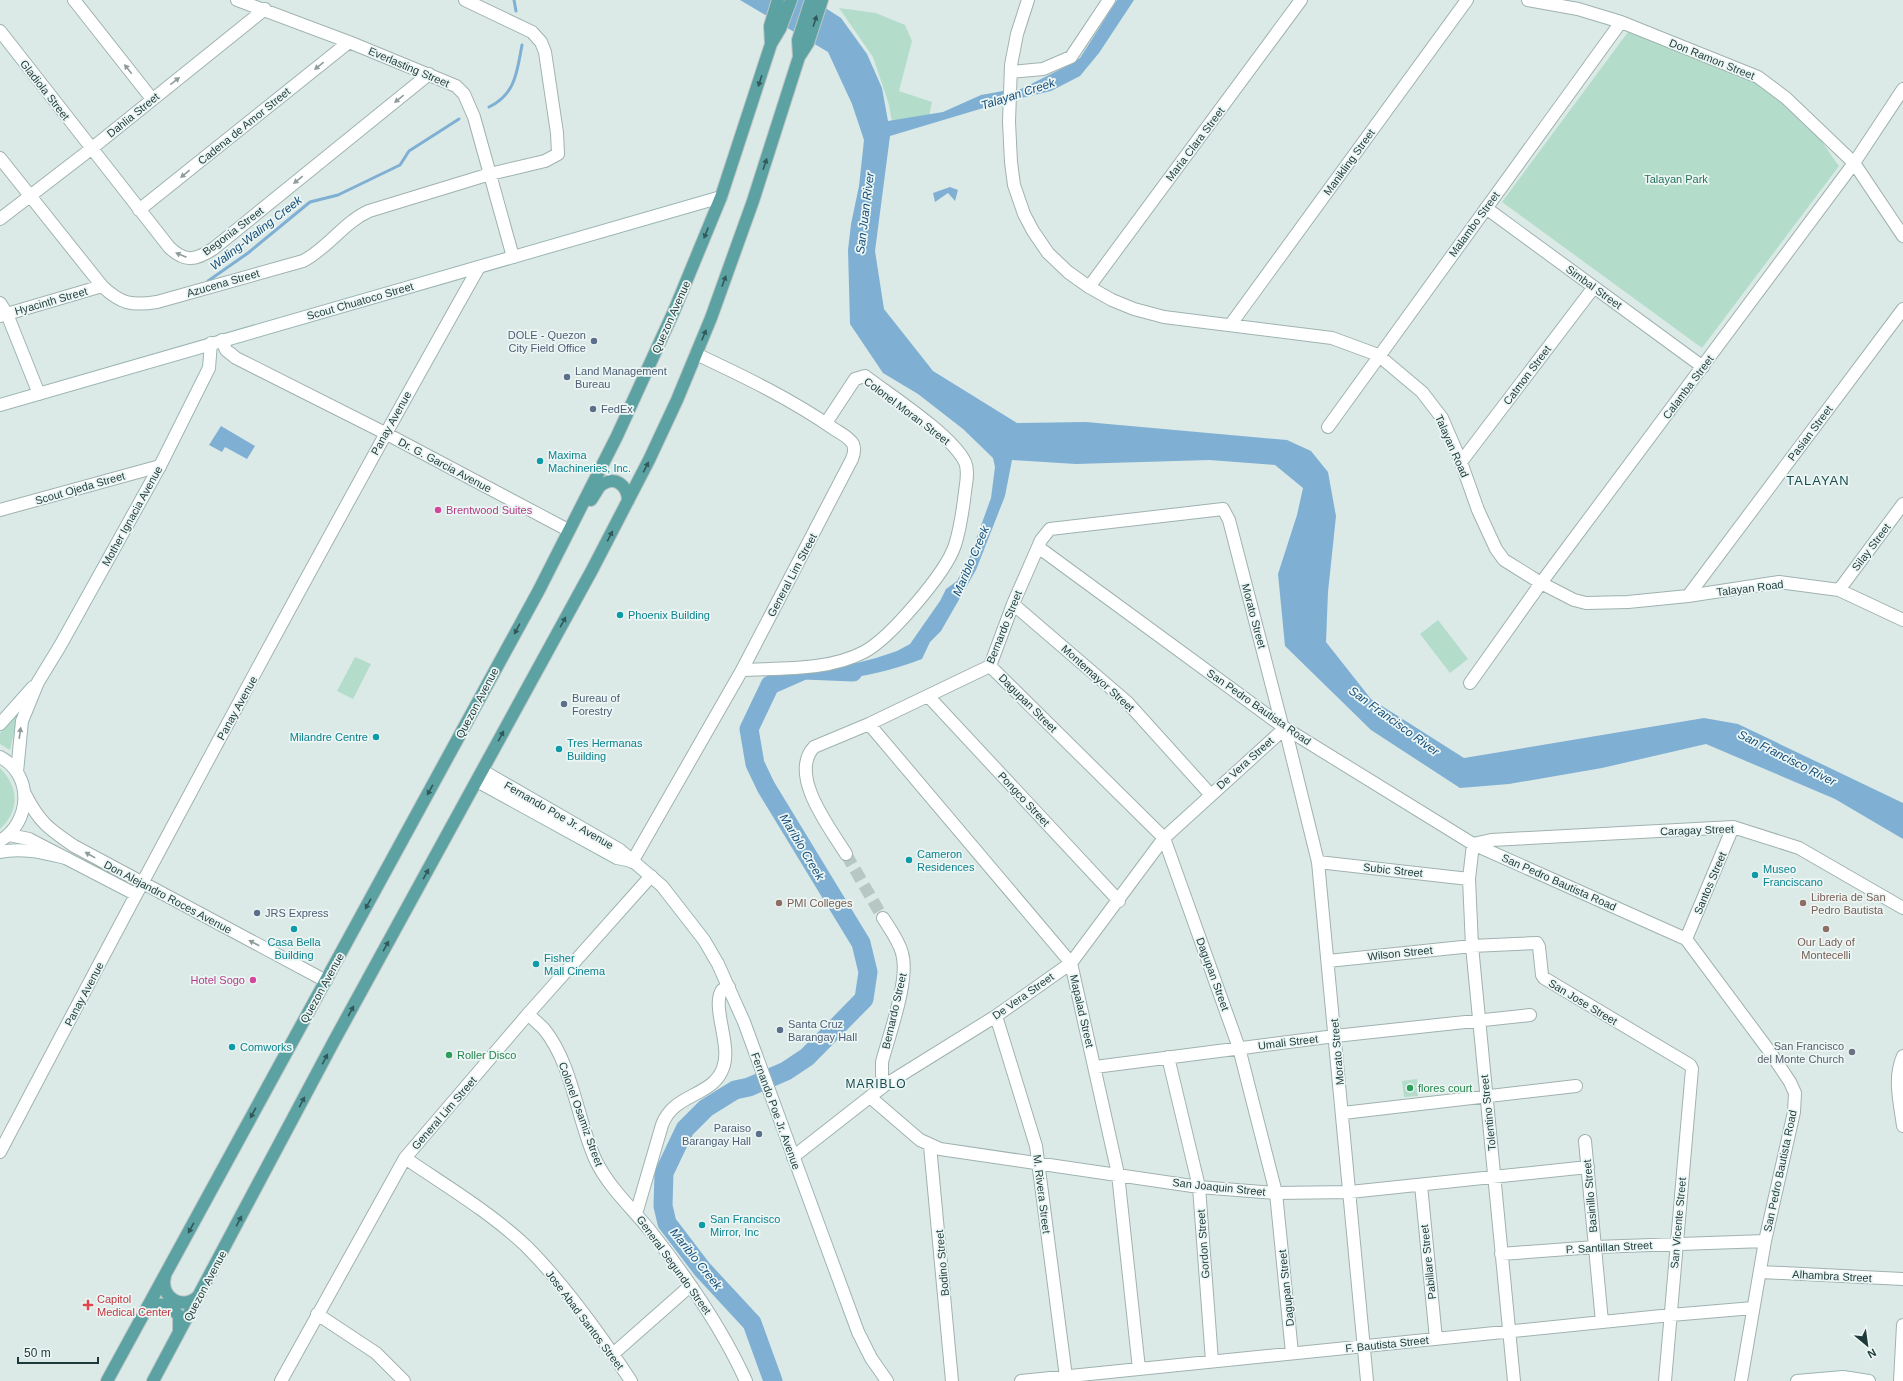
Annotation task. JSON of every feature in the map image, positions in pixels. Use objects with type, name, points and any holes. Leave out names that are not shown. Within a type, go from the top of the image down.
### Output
[{"type":"main road","points":[[775,28],[778,0]]},
{"type":"main road","points":[[775,28],[791,0]]},
{"type":"main road","points":[[803,42],[811,0]]},
{"type":"main road","points":[[803,42],[822,0]]},
{"type":"main road","name":"Quezon Avenue","points":[[108,1381],[535,596],[617,436],[665,332],[721,197],[775,28]]},
{"type":"main road","name":"Quezon Avenue","points":[[153,1381],[334,1041],[480,776],[628,501],[677,400],[696,354],[753,201],[803,42]]},
{"type":"main road","points":[[561,543],[600,486],[616,481],[622,484],[626,489],[628,501]]},
{"type":"main road","points":[[165,1275],[163,1285],[165,1291],[177,1302],[188,1302],[193,1300],[201,1293]]},
{"type":"main road","points":[[142,1319],[148,1310],[156,1304],[170,1306],[177,1312],[181,1321],[177,1338]]},
{"type":"street","points":[[74,0],[152,99]]},
{"type":"street","name":"Everlasting Street","points":[[237,0],[349,42],[456,86],[464,94],[474,117],[513,257]]},
{"type":"street","name":"Azucena Street","points":[[0,158],[102,286],[111,295],[124,302],[146,304],[303,261],[313,255],[359,215],[490,174],[553,158],[558,154],[557,133],[545,52],[541,42],[532,32],[465,0]]},
{"type":"street","name":"Talayan Road","points":[[1028,0],[1017,34],[1011,72],[1010,90],[1011,162],[1018,199],[1033,231],[1048,253],[1068,272],[1089,287],[1112,300],[1141,311],[1164,316],[1332,338],[1378,355],[1422,392],[1442,418],[1461,462],[1478,510],[1496,549],[1504,560],[1541,583],[1574,600],[1586,603],[1628,602],[1688,596],[1779,582],[1839,590],[1903,620]]},
{"type":"street","points":[[1011,72],[1043,69],[1072,57],[1109,0]]},
{"type":"street","name":"Maria Clara Street","points":[[1089,287],[1301,0]]},
{"type":"street","name":"Manikling Street","points":[[1231,324],[1467,0]]},
{"type":"street","name":"Don Ramon Street","points":[[1528,0],[1578,9],[1621,22],[1758,77],[1786,98],[1854,164],[1903,236]]},
{"type":"street","name":"Dahlia Street","points":[[0,219],[91,149],[265,10]]},
{"type":"street","name":"Malambo Street","points":[[1328,427],[1378,355],[1621,22]]},
{"type":"street","name":"Gladiola Street","points":[[0,31],[91,149]]},
{"type":"street","name":"Cadena de Amor Street","points":[[139,210],[349,42]]},
{"type":"street","name":"Begonia Street","points":[[91,149],[174,252],[183,258],[195,258],[204,254],[429,74]]},
{"type":"street","name":"Calamba Street","points":[[1470,683],[1541,583],[1854,164],[1903,89]]},
{"type":"street","name":"Scout Chuatoco Street","points":[[0,405],[721,197]]},
{"type":"street","name":"Simbal Street","points":[[1486,208],[1702,367]]},
{"type":"street","name":"Panay Avenue","points":[[0,1152],[135,894],[385,433],[479,267]]},
{"type":"street","name":"Hyacinth Street","points":[[4,315],[102,286]]},
{"type":"street","name":"Catmon Street","points":[[1461,462],[1594,287]]},
{"type":"street","points":[[0,303],[39,394]]},
{"type":"street","name":"Pasian Street","points":[[1688,596],[1903,309]]},
{"type":"street","name":"Dr. G. Garcia Avenue","points":[[216,342],[236,358],[385,433],[568,530]]},
{"type":"street","name":"Mother Ignacia Avenue","points":[[17,772],[22,721],[38,682],[60,646],[160,466],[209,368],[216,342]]},
{"type":"street","name":"General Lim Street","points":[[632,862],[742,670],[852,459],[854,445],[850,440],[826,423],[776,394],[696,354]]},
{"type":"street","name":"Colonel Moran Street","points":[[742,670],[811,666],[849,658],[863,652],[884,637],[929,587],[950,557],[955,545],[963,504],[967,471],[965,462],[947,439],[865,376],[855,379],[826,423]]},
{"type":"street","name":"Scout Ojeda Street","points":[[0,510],[160,466]]},
{"type":"street","name":"Silay Street","points":[[1839,590],[1903,504]]},
{"type":"street","name":"Bernardo Street","points":[[846,854],[807,786],[807,757],[814,747],[929,697],[990,666],[1013,604],[1045,534],[1050,530],[1223,509]]},
{"type":"street","name":"Morato Street","points":[[1223,509],[1229,520],[1318,862],[1368,1381]]},
{"type":"street","name":"San Pedro Bautista Road","points":[[1038,547],[1283,726],[1473,844],[1686,939],[1770,1052],[1790,1082],[1795,1093],[1794,1112],[1765,1241],[1761,1272],[1753,1308],[1741,1381]]},
{"type":"street","name":"Montemayor Street","points":[[1013,604],[1127,702],[1210,794]]},
{"type":"street","name":"Dagupan Street","points":[[990,666],[1164,838],[1239,1048],[1276,1193],[1292,1353]]},
{"type":"street","name":"Mother Ignacia Avenue","points":[[0,724],[38,682]]},
{"type":"street","name":"Pongco Street","points":[[929,697],[1119,901]]},
{"type":"street","name":"Mapalad Street","points":[[869,724],[1071,963],[1118,1174],[1139,1369]]},
{"type":"street","name":"De Vera Street","points":[[793,1157],[885,1085],[996,1016],[1071,963],[1119,901],[1164,838],[1283,726]]},
{"type":"street","points":[[0,757],[17,772]]},
{"type":"street","name":"Don Alejandro Roces Avenue","points":[[17,772],[24,787],[25,794],[37,817],[47,827],[74,846],[326,982]]},
{"type":"street","name":"Fernando Poe Jr. Avenue","points":[[480,776],[620,850],[632,862],[651,876],[666,891],[704,940],[729,987],[744,1022],[858,1332],[871,1358],[887,1381]]},
{"type":"street","points":[[4,838],[22,816],[25,794]]},
{"type":"street","name":"Caragay Street","points":[[1473,844],[1491,840],[1734,826],[1800,848],[1903,908]]},
{"type":"street","name":"Santos Street","points":[[1686,939],[1734,826]]},
{"type":"street","name":"Don Alejandro Roces Avenue","points":[[4,838],[24,836],[135,894]]},
{"type":"street","name":"Tolentino Street","points":[[1473,844],[1469,879],[1472,946],[1514,1381]]},
{"type":"street","points":[[0,852],[19,850],[36,851],[66,858]]},
{"type":"street","name":"Subic Street","points":[[1318,862],[1469,879]]},
{"type":"street","name":"General Lim Street","points":[[281,1381],[405,1158],[528,1014],[651,876]]},
{"type":"street","name":"Bernardo Street","points":[[884,918],[900,946],[904,964],[904,979],[882,1062],[882,1075],[885,1085]]},
{"type":"street","name":"San Jose Street","points":[[1472,946],[1537,943],[1540,947],[1542,975],[1544,978],[1690,1065]]},
{"type":"street","name":"Wilson Street","points":[[1328,961],[1472,946]]},
{"type":"street","name":"General Segundo Street","points":[[729,987],[722,990],[719,998],[726,1045],[723,1069],[714,1083],[677,1103],[668,1112],[662,1125],[636,1214],[718,1326],[746,1381]]},
{"type":"street","name":"Colonel Osamiz Street","points":[[528,1014],[543,1028],[561,1058],[596,1161],[614,1190],[636,1214]]},
{"type":"street","name":"Umali Street","points":[[1095,1067],[1335,1036],[1530,1015]]},
{"type":"street","name":"M. Rivera Street","points":[[996,1016],[1036,1146],[1066,1377]]},
{"type":"street","points":[[1903,1056],[1898,1068],[1897,1078],[1903,1126]]},
{"type":"street","name":"Gordon Street","points":[[1168,1057],[1199,1187],[1212,1361]]},
{"type":"street","name":"San Vicente Street","points":[[1665,1381],[1692,1070],[1690,1065]]},
{"type":"street","points":[[1342,1113],[1576,1086]]},
{"type":"street","name":"San Joaquin Street","points":[[870,1097],[907,1130],[930,1146],[940,1149],[1199,1187],[1276,1193],[1350,1192],[1588,1167]]},
{"type":"street","name":"Basinillo Street","points":[[1585,1141],[1602,1322]]},
{"type":"street","name":"Bodino Street","points":[[930,1146],[938,1217],[952,1381]]},
{"type":"street","name":"Jose Abad Santos Street","points":[[405,1158],[477,1207],[525,1246],[559,1283],[613,1354],[631,1381]]},
{"type":"street","name":"Pabillare Street","points":[[1421,1185],[1436,1339]]},
{"type":"street","name":"P. Santillan Street","points":[[1501,1254],[1595,1247],[1765,1241]]},
{"type":"street","name":"Alhambra Street","points":[[1761,1272],[1903,1279]]},
{"type":"street","points":[[613,1354],[690,1286]]},
{"type":"street","name":"F. Bautista Street","points":[[1020,1381],[1509,1331],[1753,1308]]},
{"type":"street","points":[[317,1314],[376,1353],[404,1381]]},
{"type":"street","points":[[1900,1381],[1903,1325]]},
{"type":"street","points":[[1797,1381],[1843,1378],[1869,1381]]},
{"type":"green space","points":[[839,8],[876,13],[905,25],[912,41],[899,91],[932,102],[929,117],[893,128],[889,105],[873,57]]},
{"type":"green space","name":"Talayan Park","points":[[1631,28],[1702,57],[1750,79],[1772,93],[1792,108],[1810,126],[1839,166],[1702,348],[1502,202]]},
{"type":"green space","points":[[1438,620],[1468,659],[1450,673],[1420,634]]},
{"type":"green space","points":[[355,657],[371,664],[353,699],[337,691]]},
{"type":"green space","points":[[18,714],[10,750],[0,744],[0,733]]},
{"type":"green space","points":[[0,768],[11,783],[15,799],[11,815],[0,829]]},
{"type":"green space","name":"flores court","points":[[1417,1079],[1418,1096],[1404,1097],[1402,1081]]},
{"type":"water","points":[[740,0],[813,0],[841,18],[867,54],[882,88],[888,121],[943,112],[981,95],[1003,91],[1017,91],[1080,58],[1117,0],[1134,0],[1099,53],[1080,76],[1051,91],[1000,103],[890,136],[875,251],[884,309],[933,371],[1017,423],[1086,422],[1287,440],[1311,451],[1328,472],[1336,516],[1328,592],[1326,642],[1371,699],[1464,758],[1704,718],[1738,724],[1903,803],[1903,839],[1835,799],[1706,744],[1602,768],[1509,784],[1460,788],[1371,730],[1285,646],[1278,574],[1297,515],[1303,488],[1275,465],[1209,460],[1076,464],[1012,460],[1005,496],[976,570],[941,631],[930,642],[922,659],[878,672],[833,680],[826,669],[876,658],[897,651],[910,644],[940,601],[946,589],[957,581],[970,556],[991,498],[995,467],[993,458],[963,429],[918,394],[883,373],[850,324],[848,250],[851,224],[859,186],[864,140],[852,104],[828,52]]},
{"type":"water","points":[[950,187],[958,190],[955,201],[948,193],[935,202],[933,193]]},
{"type":"water","points":[[221,426],[255,446],[247,459],[225,447],[222,452],[209,445]]},
{"type":"waterway","name":"Waling-Waling Creek","points":[[514,0],[516,11]]},
{"type":"waterway","name":"Waling-Waling Creek","points":[[489,107],[498,102],[510,89],[514,81],[522,45]]},
{"type":"waterway","name":"Waling-Waling Creek","points":[[208,281],[248,253],[310,202],[338,195],[400,165],[409,151],[459,119]]},
{"type":"waterway","name":"Mariblo Creek","points":[[773,1381],[752,1323],[702,1269],[667,1223],[663,1206],[664,1173],[685,1129],[706,1108],[735,1090],[749,1087],[786,1071],[807,1057],[864,999],[868,972],[861,943],[766,787],[755,764],[749,729],[770,685],[804,670],[853,672]]},
{"type":"tunnel","points":[[846,854],[883,918]]},
{"type":"place","name":"DOLE - Quezon City Field Office","points":[[594,341]]},
{"type":"place","name":"Land Management Bureau","points":[[567,377]]},
{"type":"place","name":"FedEx","points":[[593,409]]},
{"type":"place","name":"Maxima Machineries, Inc.","points":[[540,461]]},
{"type":"place","name":"Brentwood Suites","points":[[438,510]]},
{"type":"place","name":"Phoenix Building","points":[[620,615]]},
{"type":"place","name":"Bureau of Forestry","points":[[564,704]]},
{"type":"place","name":"Milandre Centre","points":[[376,737]]},
{"type":"place","name":"Tres Hermanas Building","points":[[559,749]]},
{"type":"place","name":"Cameron Residences","points":[[909,860]]},
{"type":"place","name":"Museo Franciscano","points":[[1755,875]]},
{"type":"place","name":"PMI Colleges","points":[[779,903]]},
{"type":"place","name":"Libreria de San Pedro Bautista","points":[[1803,903]]},
{"type":"place","name":"JRS Express","points":[[257,913]]},
{"type":"place","name":"Casa Bella Building","points":[[294,929]]},
{"type":"place","name":"Our Lady of Montecelli","points":[[1826,929]]},
{"type":"place","name":"Fisher Mall Cinema","points":[[536,964]]},
{"type":"place","name":"Hotel Sogo","points":[[253,980]]},
{"type":"place","name":"Santa Cruz Barangay Hall","points":[[780,1030]]},
{"type":"place","name":"Comworks","points":[[232,1047]]},
{"type":"place","name":"San Francisco del Monte Church","points":[[1852,1052]]},
{"type":"place","name":"Roller Disco","points":[[449,1055]]},
{"type":"place","name":"flores court","points":[[1410,1088]]},
{"type":"place","name":"Paraiso Barangay Hall","points":[[759,1134]]},
{"type":"place","name":"San Francisco Mirror, Inc","points":[[702,1225]]},
{"type":"place","name":"Capitol Medical Center","points":[[88,1305]]},
{"type":"district","name":"TALAYAN","points":[[1818,480]]},
{"type":"district","name":"MARIBLO","points":[[876,1084]]},
{"type":"water label","name":"Talayan Creek","points":[[1018,94]]},
{"type":"water label","name":"San Juan River","points":[[865,213]]},
{"type":"water label","name":"San Francisco River","points":[[1394,721]]},
{"type":"water label","name":"San Francisco River","points":[[1787,758]]}]
